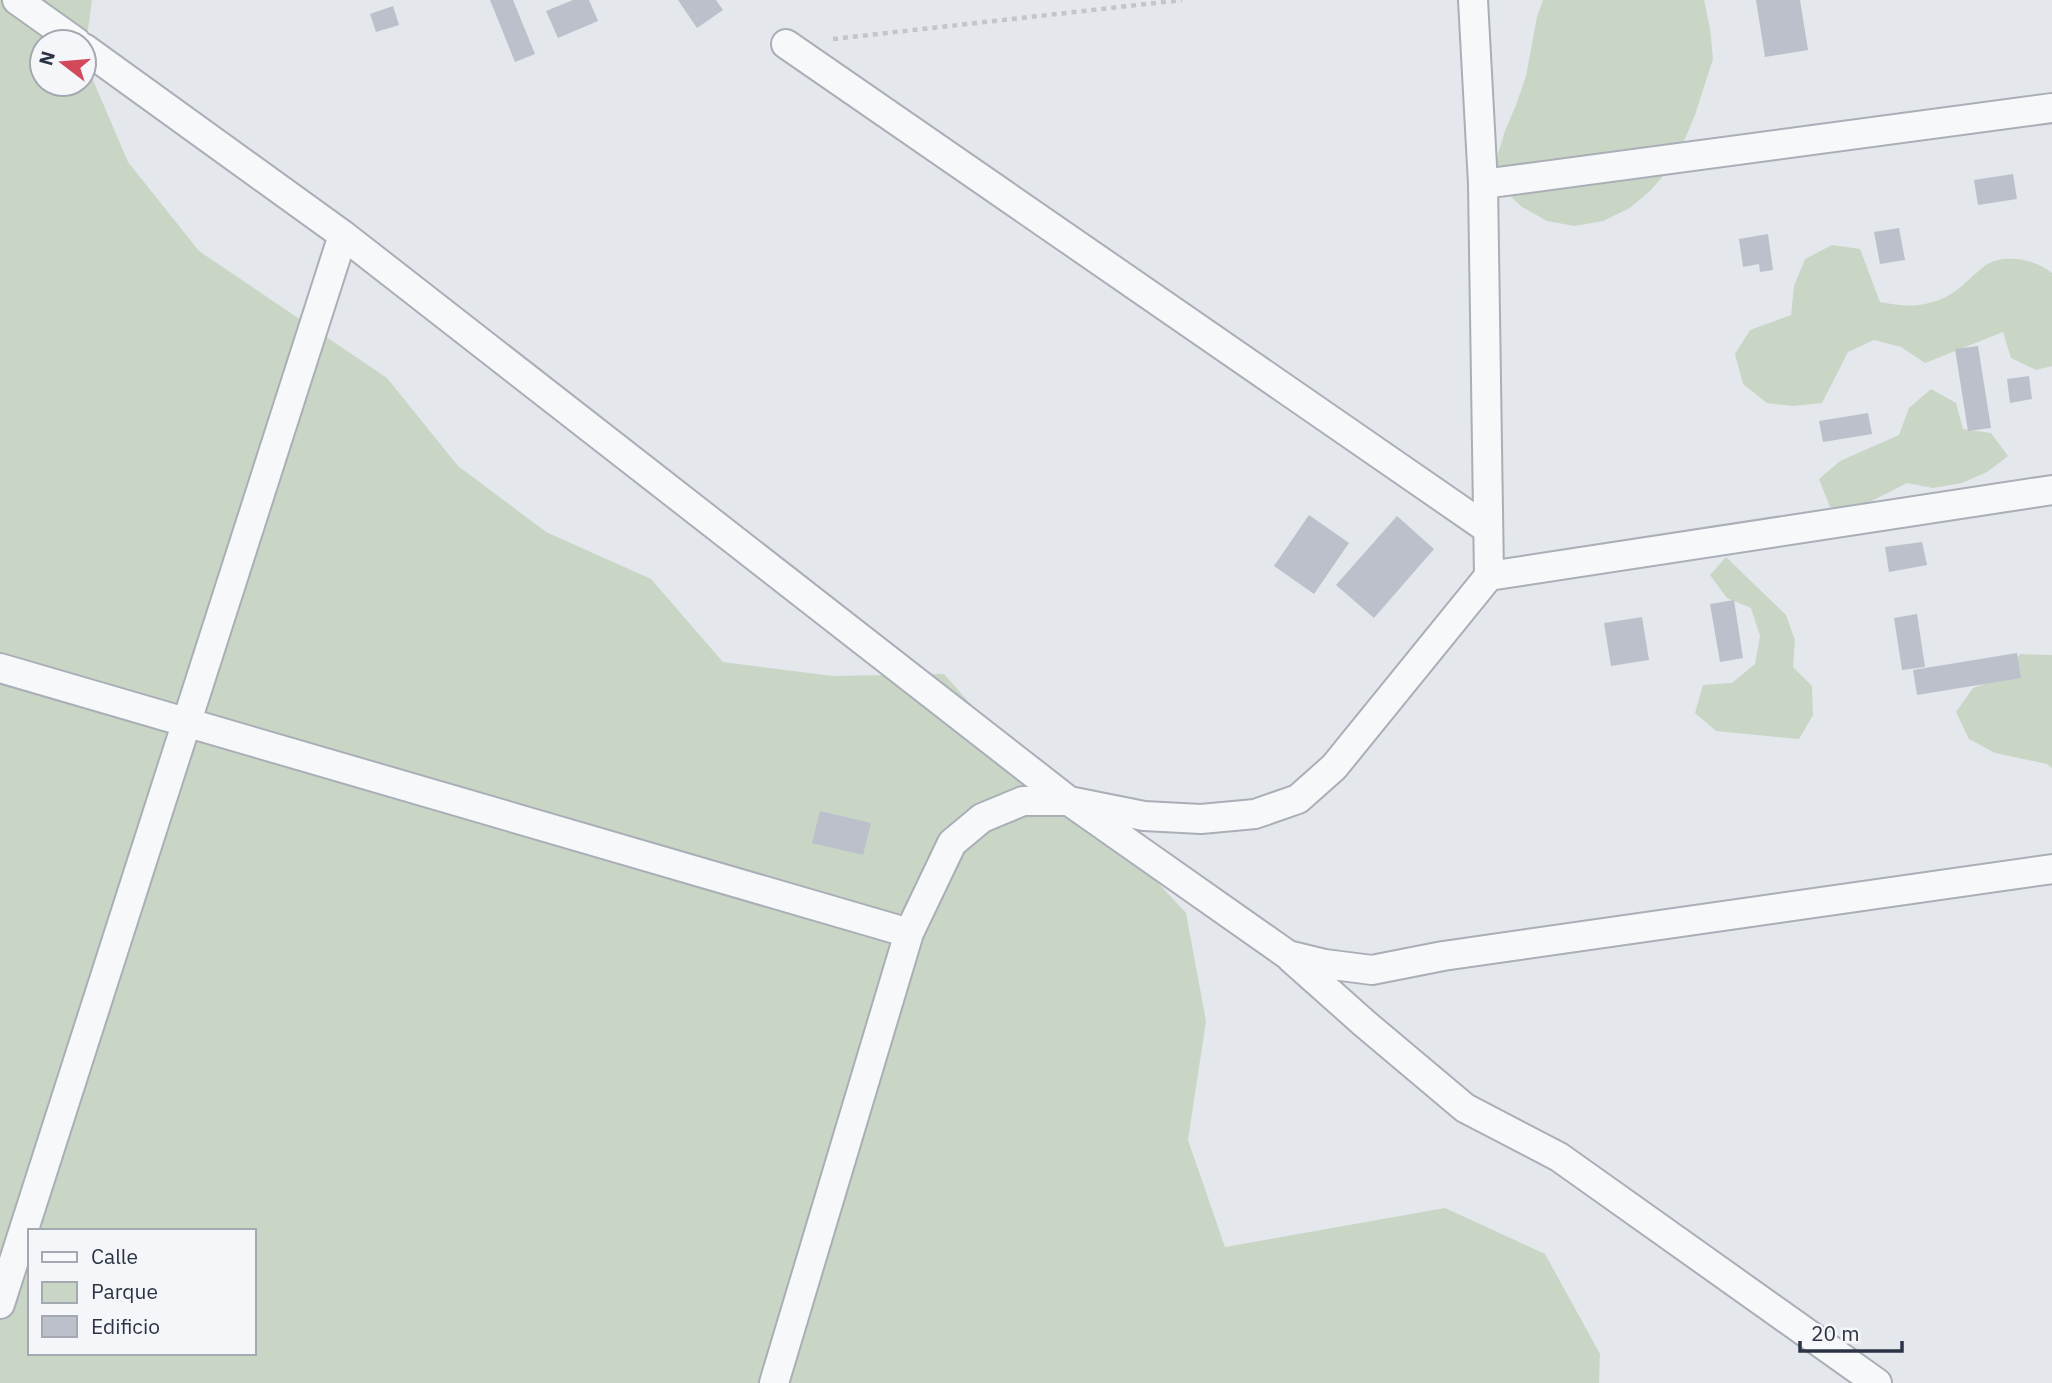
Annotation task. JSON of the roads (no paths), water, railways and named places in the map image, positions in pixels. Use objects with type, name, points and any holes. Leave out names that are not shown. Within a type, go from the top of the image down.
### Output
[{"type":"street","points":[[0,14],[4,0]]},
{"type":"street","points":[[18,0],[57,28]]},
{"type":"street","points":[[774,1383],[909,933],[952,843],[982,818],[1023,801],[1069,801],[1144,816],[1201,819],[1255,814],[1298,799],[1334,767],[1489,576],[1483,184],[1473,0]]},
{"type":"street","points":[[786,44],[1488,529]]},
{"type":"street","points":[[98,58],[343,235],[1069,801],[1288,955],[1465,1108],[1559,1157],[1877,1383]]},
{"type":"street","points":[[1483,184],[2052,108]]},
{"type":"street","points":[[0,1304],[343,235]]},
{"type":"street","points":[[1489,576],[2052,490]]},
{"type":"street","points":[[0,668],[909,933]]},
{"type":"street","points":[[1288,955],[1325,964],[1372,970],[1443,956],[2052,869]]}]
